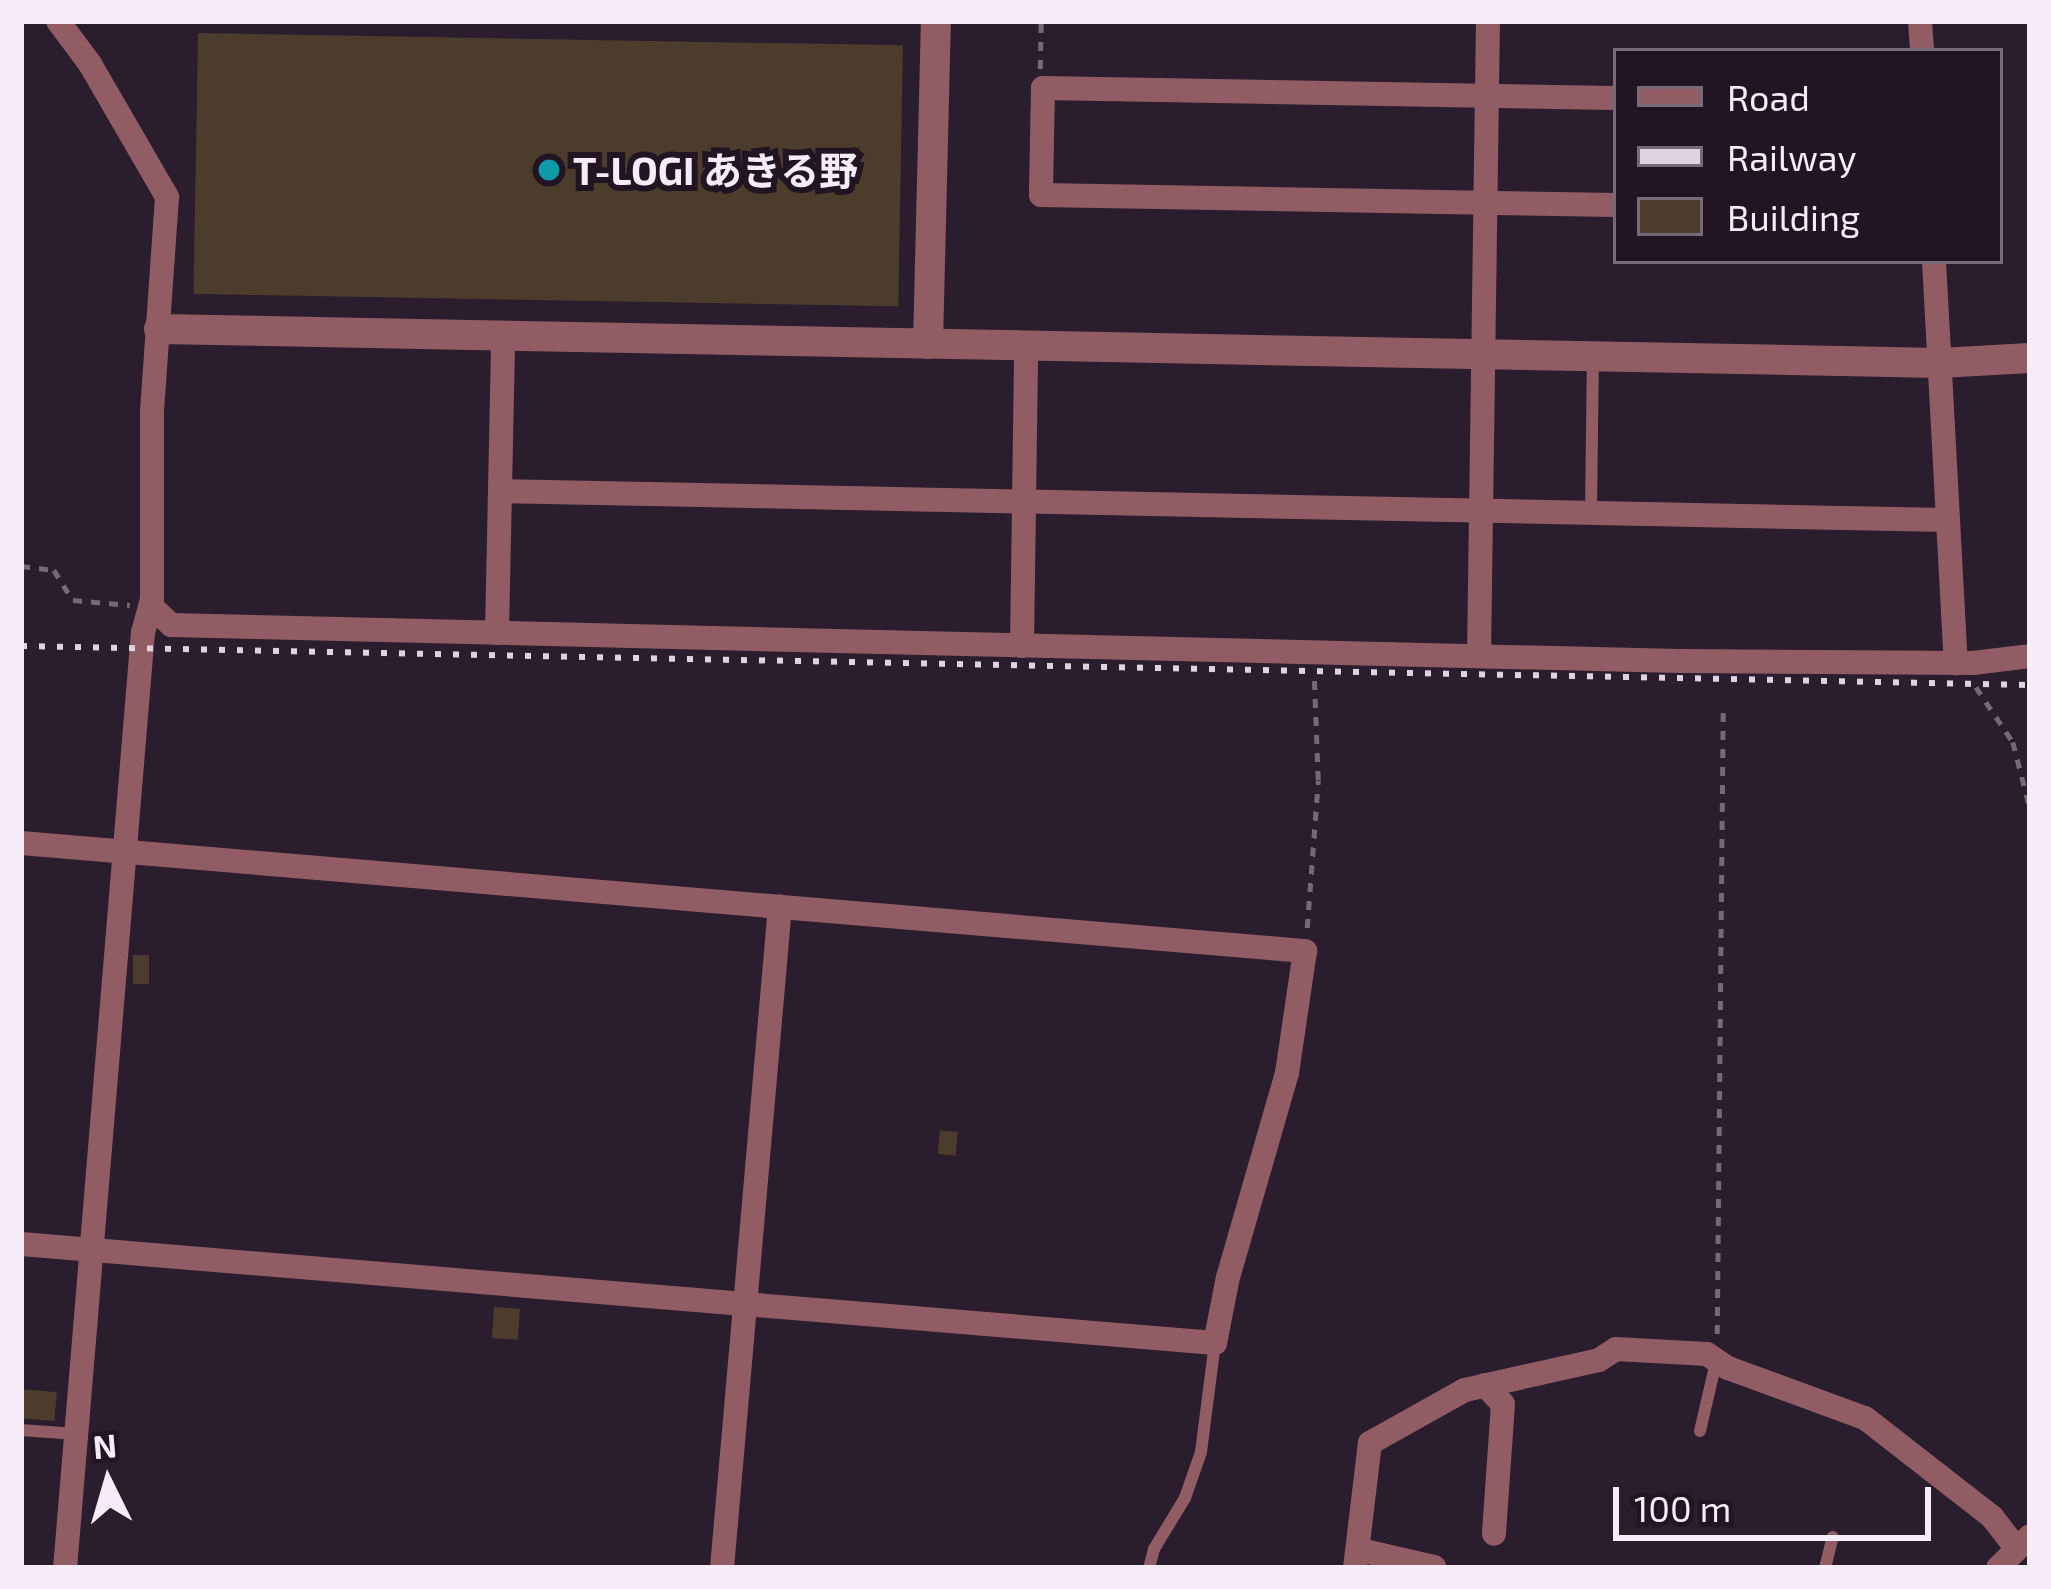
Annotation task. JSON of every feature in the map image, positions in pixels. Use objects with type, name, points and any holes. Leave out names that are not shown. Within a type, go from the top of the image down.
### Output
[{"type":"street","points":[[58,21],[165,185],[152,410],[152,607],[143,632],[65,1568]]},
{"type":"street","points":[[928,344],[936,21]]},
{"type":"street","points":[[1478,656],[1489,21]]},
{"type":"street","points":[[1613,98],[1043,88],[1041,195],[1613,206]]},
{"type":"street","points":[[1934,264],[1948,520],[1965,663]]},
{"type":"street","points":[[159,329],[1940,363],[2030,358]]},
{"type":"street","points":[[497,633],[503,336]]},
{"type":"street","points":[[1022,646],[1026,346]]},
{"type":"street","points":[[500,490],[1948,520]]},
{"type":"street","points":[[152,607],[171,625],[1478,656],[1965,663],[2030,656]]},
{"type":"street","points":[[21,843],[1305,951],[1287,1073],[1228,1277],[1215,1343],[21,1244]]},
{"type":"street","points":[[722,1568],[780,907]]},
{"type":"street","points":[[1434,1568],[1358,1559],[1370,1442],[1465,1390],[1599,1360],[1616,1348],[1717,1358],[1729,1368],[1865,1418],[2023,1541],[1998,1568]]},
{"type":"street","points":[[1485,1385],[1503,1404],[1494,1534]]},
{"type":"lane","points":[[1591,513],[1593,356]]},
{"type":"lane","points":[[1149,1568],[1154,1549],[1185,1498],[1201,1452],[1215,1343]]},
{"type":"lane","points":[[1700,1431],[1717,1358]]},
{"type":"lane","points":[[21,1430],[76,1434]]},
{"type":"lane","points":[[1825,1568],[1834,1537]]},
{"type":"path","points":[[1041,21],[1043,88]]},
{"type":"path","points":[[21,566],[54,570],[73,600],[152,607]]},
{"type":"path","points":[[1305,951],[1318,780],[1314,652]]},
{"type":"path","points":[[1965,663],[2013,742],[2030,808]]},
{"type":"path","points":[[1717,1358],[1724,708]]},
{"type":"path","points":[[2030,867],[2030,919]]},
{"type":"building","name":"T-LOGI あきる野","points":[[198,33],[903,45],[898,306],[193,294]]},
{"type":"building","points":[[133,955],[149,955],[149,984],[133,984]]},
{"type":"building","points":[[940,1130],[958,1132],[955,1156],[937,1154]]},
{"type":"building","points":[[494,1307],[520,1309],[518,1340],[492,1338]]},
{"type":"building","points":[[21,1389],[57,1392],[54,1421],[21,1418]]},
{"type":"railway","points":[[21,646],[2030,685]]},
{"type":"place","name":"T-LOGI あきる野","points":[[549,170]]}]
